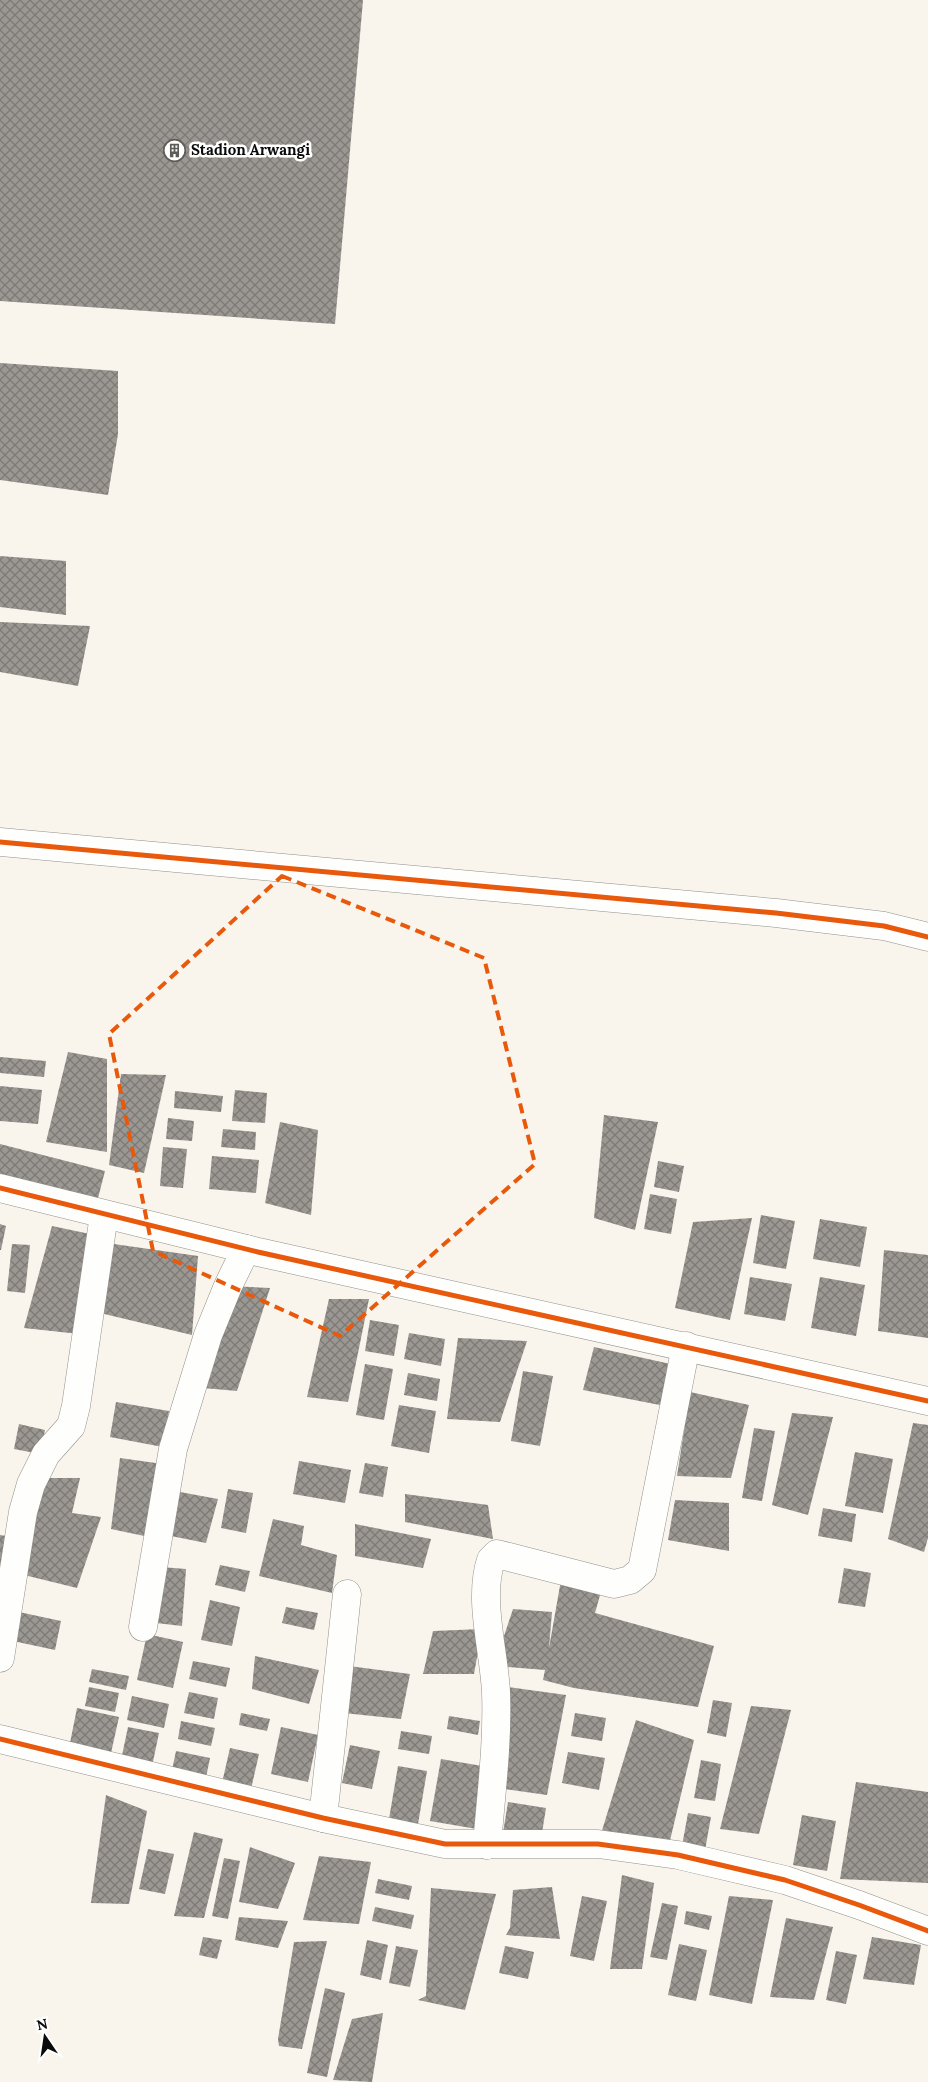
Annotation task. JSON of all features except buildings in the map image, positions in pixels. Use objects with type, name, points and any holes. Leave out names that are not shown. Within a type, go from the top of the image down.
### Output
[{"type":"street","points":[[0,842],[776,913],[884,926],[928,937]]},
{"type":"street","points":[[0,1188],[246,1249],[928,1401]]},
{"type":"street","points":[[0,1658],[24,1512],[31,1484],[46,1454],[71,1426],[76,1406],[104,1215]]},
{"type":"street","points":[[143,1627],[173,1449],[208,1335],[228,1286],[246,1249]]},
{"type":"street","points":[[487,1845],[496,1730],[496,1691],[487,1605],[487,1580],[491,1560],[497,1554],[614,1584],[630,1580],[642,1570],[686,1346]]},
{"type":"street","points":[[323,1818],[347,1594]]},
{"type":"street","points":[[0,1739],[323,1818],[445,1844],[598,1844],[678,1855],[785,1880],[928,1931]]},
{"type":"highlighted area","points":[[282,876],[484,958],[535,1164],[340,1336],[153,1251],[109,1034]]},
{"type":"cycle path","points":[[0,842],[776,913],[884,926],[928,937]]},
{"type":"cycle path","points":[[0,1188],[258,1252],[928,1401]]},
{"type":"cycle path","points":[[0,1739],[323,1818],[445,1844],[598,1844],[678,1855],[785,1880],[928,1931]]},
{"type":"place","name":"Stadion Arwangi","points":[[175,150]]}]
